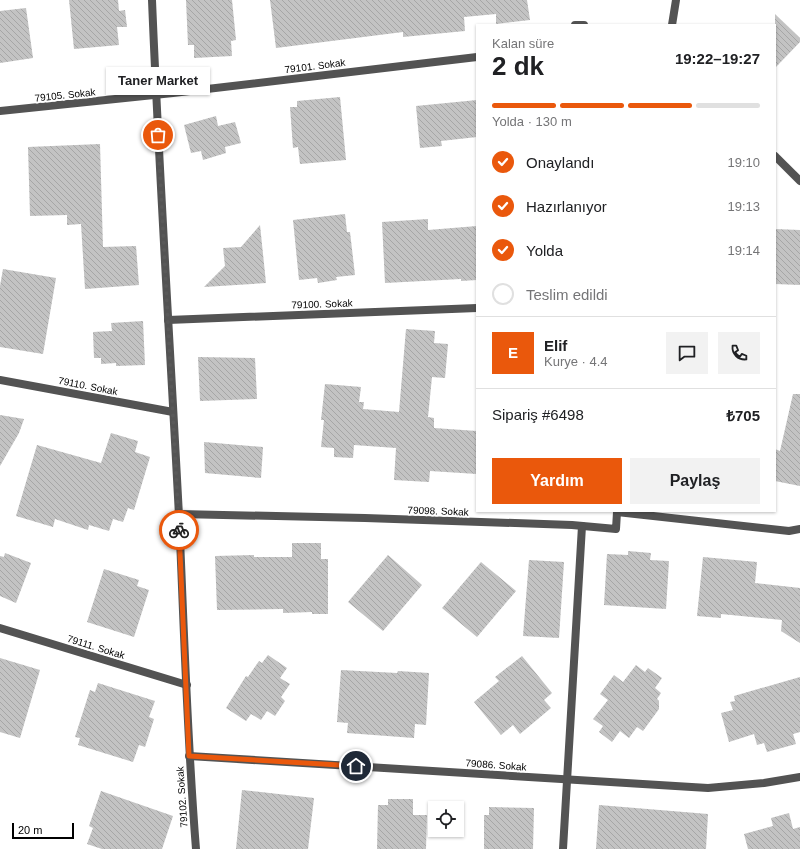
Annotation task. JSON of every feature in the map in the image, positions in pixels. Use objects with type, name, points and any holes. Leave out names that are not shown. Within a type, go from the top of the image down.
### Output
[{"type":"street","name":"79102. Sokak","points":[[152,0],[179,514],[189,756],[196,849]]},
{"type":"street","points":[[672,24],[676,0]]},
{"type":"street","name":"79101. Sokak","points":[[156,95],[476,57]]},
{"type":"street","name":"79105. Sokak","points":[[0,111],[156,95]]},
{"type":"street","points":[[776,157],[800,181]]},
{"type":"street","name":"79100. Sokak","points":[[168,320],[476,308]]},
{"type":"street","name":"79110. Sokak","points":[[0,380],[173,412]]},
{"type":"street","name":"79098. Sokak","points":[[179,514],[365,518],[616,528],[617,512],[789,531],[800,529]]},
{"type":"street","points":[[563,849],[582,526]]},
{"type":"street","name":"79111. Sokak","points":[[0,628],[187,686]]},
{"type":"street","name":"79086. Sokak","points":[[189,756],[708,788],[764,783],[800,777]]},
{"type":"building","points":[[69,0],[118,0],[119,11],[125,10],[127,27],[117,27],[119,45],[74,49]]},
{"type":"building","points":[[186,0],[232,0],[236,40],[231,41],[232,56],[194,58],[194,45],[188,45]]},
{"type":"building","points":[[270,0],[527,0],[530,20],[496,24],[496,14],[464,17],[465,31],[403,37],[403,32],[276,48]]},
{"type":"building","points":[[26,8],[33,58],[0,63],[0,11]]},
{"type":"building","points":[[775,14],[800,38],[800,42],[776,67],[776,24]]},
{"type":"building","points":[[340,97],[346,160],[300,164],[298,147],[293,148],[290,107],[297,107],[297,101]]},
{"type":"building","points":[[476,100],[476,137],[441,141],[442,146],[420,148],[416,106]]},
{"type":"building","points":[[216,116],[218,126],[235,122],[241,143],[225,147],[226,153],[203,160],[201,151],[191,153],[184,125]]},
{"type":"building","points":[[100,144],[103,247],[136,246],[139,285],[85,289],[81,224],[67,225],[67,215],[30,216],[28,147]]},
{"type":"building","points":[[345,214],[347,232],[350,232],[355,275],[336,277],[337,280],[318,283],[317,278],[299,280],[293,220]]},
{"type":"building","points":[[428,219],[428,230],[476,226],[476,280],[461,281],[461,279],[385,283],[382,222]]},
{"type":"building","points":[[260,225],[266,283],[204,287],[225,266],[223,248],[241,247]]},
{"type":"building","points":[[776,229],[800,230],[800,285],[776,284]]},
{"type":"building","points":[[3,269],[56,278],[43,354],[0,347],[0,286]]},
{"type":"building","points":[[143,321],[145,365],[116,366],[116,363],[101,364],[101,358],[94,358],[93,332],[112,331],[111,323]]},
{"type":"building","points":[[406,329],[435,331],[434,343],[448,344],[445,378],[432,377],[428,417],[434,418],[434,428],[476,431],[476,474],[430,471],[429,482],[394,480],[396,448],[354,445],[353,458],[334,457],[334,448],[321,447],[324,420],[321,420],[325,384],[361,387],[359,402],[364,402],[363,409],[399,412]]},
{"type":"building","points":[[198,357],[255,358],[257,399],[200,401]]},
{"type":"building","points":[[793,394],[800,394],[800,486],[776,481],[776,449],[780,451]]},
{"type":"building","points":[[0,415],[24,419],[19,433],[0,466]]},
{"type":"building","points":[[111,433],[138,441],[135,452],[150,457],[134,510],[128,508],[123,522],[113,519],[109,531],[89,525],[88,530],[55,519],[53,527],[16,516],[37,445],[101,463]]},
{"type":"building","points":[[204,442],[263,447],[261,478],[205,473]]},
{"type":"building","points":[[292,543],[321,543],[321,559],[328,559],[328,614],[312,614],[312,612],[283,613],[283,609],[217,610],[215,556],[254,555],[254,557],[292,557]]},
{"type":"building","points":[[628,551],[651,553],[650,560],[669,561],[666,609],[604,605],[607,554],[628,555]]},
{"type":"building","points":[[5,553],[31,563],[16,603],[0,596],[0,556],[4,557]]},
{"type":"building","points":[[388,555],[422,585],[383,631],[348,602]]},
{"type":"building","points":[[703,557],[757,562],[755,583],[800,588],[800,643],[781,631],[782,620],[721,614],[721,618],[697,616]]},
{"type":"building","points":[[529,560],[564,562],[559,638],[523,636]]},
{"type":"building","points":[[481,562],[516,591],[477,637],[442,608]]},
{"type":"building","points":[[104,569],[139,580],[137,586],[149,590],[134,637],[87,622]]},
{"type":"building","points":[[268,655],[287,668],[280,678],[290,684],[281,697],[285,701],[275,716],[267,711],[261,720],[251,714],[246,721],[226,708],[246,676],[248,677],[259,661],[262,663]]},
{"type":"building","points":[[522,656],[552,693],[544,700],[551,708],[520,734],[513,725],[501,735],[474,702],[499,681],[495,677]]},
{"type":"building","points":[[0,658],[40,670],[20,738],[0,732]]},
{"type":"building","points":[[636,665],[645,672],[648,668],[662,678],[655,688],[661,693],[657,699],[659,701],[659,709],[643,731],[637,727],[629,738],[620,731],[612,742],[599,732],[603,726],[593,719],[608,700],[600,694],[614,675],[623,682]]},
{"type":"building","points":[[341,670],[429,673],[426,725],[415,724],[414,738],[347,733],[348,723],[337,722]]},
{"type":"building","points":[[800,677],[800,732],[793,734],[796,744],[767,752],[764,743],[757,745],[754,734],[729,742],[721,713],[733,710],[730,702],[735,701],[734,696]]},
{"type":"building","points":[[98,683],[155,701],[149,717],[154,719],[145,747],[139,745],[133,762],[78,745],[80,738],[75,737],[90,690],[95,692]]},
{"type":"building","points":[[242,790],[314,798],[308,849],[236,849]]},
{"type":"building","points":[[101,791],[173,816],[162,849],[102,849],[87,844],[93,828],[89,826]]},
{"type":"building","points":[[388,799],[413,799],[413,815],[427,815],[426,849],[377,849],[378,805],[388,805]]},
{"type":"building","points":[[599,805],[708,814],[706,849],[596,849]]},
{"type":"building","points":[[489,807],[534,808],[533,849],[484,849],[484,815],[489,815]]},
{"type":"building","points":[[789,813],[793,829],[800,827],[800,849],[748,849],[744,834],[773,826],[771,818]]},
{"type":"way so far","points":[[158,135],[179,530]]},
{"type":"place","name":"Taner Market","points":[[158,135]]},
{"type":"route","points":[[179,530],[189,756],[356,766]]}]
